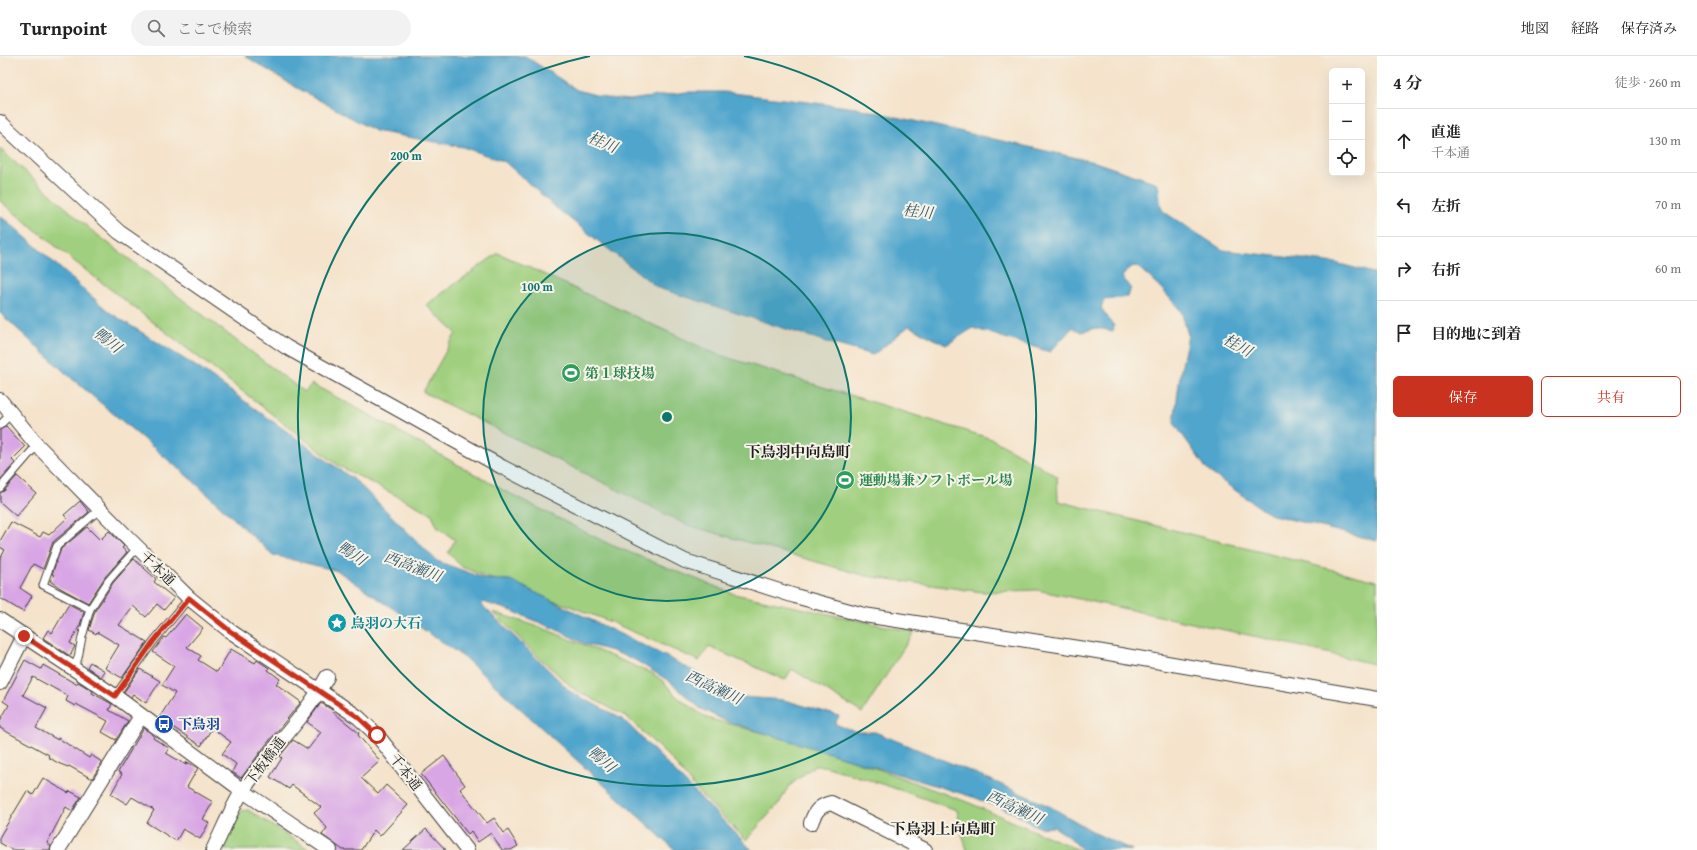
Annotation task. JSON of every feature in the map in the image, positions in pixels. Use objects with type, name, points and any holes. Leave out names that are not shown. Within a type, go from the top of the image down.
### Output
[{"type":"street","points":[[0,122],[119,232],[286,348],[502,467],[685,561],[794,596],[864,615],[1091,650],[1377,699]]},
{"type":"street","name":"千本通","points":[[0,400],[37,444],[189,598],[230,631],[358,717],[377,735],[466,850]]},
{"type":"street","points":[[0,620],[115,696],[243,791],[330,850]]},
{"type":"street","points":[[0,683],[24,636]]},
{"type":"street","name":"下板橋通","points":[[212,850],[243,791],[320,691],[327,677]]},
{"type":"street","points":[[58,850],[141,716]]},
{"type":"street","points":[[811,823],[818,809],[822,805],[831,803],[925,850]]},
{"type":"lane","points":[[0,425],[12,413]]},
{"type":"lane","points":[[0,488],[37,444]]},
{"type":"lane","points":[[90,609],[43,585],[57,546],[100,509]]},
{"type":"lane","points":[[73,669],[78,658],[90,609],[109,580],[138,548]]},
{"type":"lane","points":[[115,696],[153,642],[189,598]]},
{"type":"green space","points":[[0,149],[91,230],[304,392],[312,384],[503,490],[611,545],[734,594],[914,632],[862,713],[792,669],[785,680],[709,647],[699,661],[611,622],[567,605],[525,593],[462,567],[448,553],[455,540],[437,527],[432,514],[339,466],[74,261],[0,201]]},
{"type":"green space","points":[[498,253],[716,354],[992,439],[1057,476],[1058,501],[1377,581],[1377,665],[1272,640],[1037,590],[982,592],[866,576],[687,525],[423,392],[456,333],[426,305]]},
{"type":"green space","points":[[493,612],[545,629],[652,673],[664,682],[676,696],[707,718],[808,745],[872,767],[967,802],[1079,850],[967,850],[962,835],[957,810],[825,766],[814,766],[788,787],[780,802],[746,840],[700,794],[672,760],[627,717],[574,689],[535,654]]},
{"type":"green space","points":[[248,810],[310,850],[222,850],[241,811]]},
{"type":"water","name":"桂川","points":[[245,56],[525,56],[577,90],[607,98],[630,100],[686,92],[724,92],[857,108],[1095,162],[1157,183],[1161,205],[1164,212],[1223,250],[1336,263],[1377,274],[1377,541],[1269,514],[1208,471],[1174,423],[1180,375],[1188,335],[1181,311],[1160,287],[1137,266],[1130,267],[1122,277],[1131,287],[1128,297],[1104,300],[1101,308],[1114,326],[1113,331],[1096,328],[1082,332],[1072,328],[1050,352],[973,328],[946,345],[909,326],[873,355],[830,343],[658,288],[555,207],[505,162],[463,147],[375,131],[292,85]]},
{"type":"water","points":[[0,216],[109,312],[200,369],[357,482],[437,561],[486,579],[510,580],[663,655],[742,697],[784,700],[839,716],[835,724],[857,732],[875,732],[982,776],[1051,807],[1099,835],[1132,850],[1082,850],[1068,836],[1054,827],[1046,828],[1036,826],[1014,813],[976,798],[728,722],[701,709],[669,681],[635,660],[612,651],[585,644],[562,632],[512,611],[483,602],[482,605],[571,692],[624,720],[752,850],[675,850],[465,658],[338,571],[273,555],[193,481],[70,377],[0,313]]},
{"type":"building","points":[[6,426],[25,447],[12,460],[15,463],[0,480],[0,430]]},
{"type":"building","points":[[17,476],[36,493],[16,516],[0,502],[0,493],[4,491]]},
{"type":"building","points":[[80,501],[89,512],[53,542],[43,569],[33,564],[20,588],[32,596],[23,612],[0,598],[0,559],[5,550],[0,547],[0,541],[11,522],[40,537],[43,532],[49,535],[67,518],[64,515]]},
{"type":"building","points":[[87,527],[100,540],[109,531],[124,546],[122,548],[127,552],[105,577],[88,603],[50,581],[54,575],[52,574],[61,549]]},
{"type":"building","points":[[134,559],[156,579],[154,582],[174,598],[164,610],[157,604],[146,617],[133,606],[119,625],[147,642],[122,678],[105,668],[119,645],[97,632],[96,634],[89,630],[95,611],[113,583]]},
{"type":"building","points":[[69,604],[84,612],[80,625],[70,643],[75,646],[70,656],[43,638],[48,630],[52,633]]},
{"type":"building","points":[[186,614],[203,628],[187,647],[201,656],[198,660],[217,672],[231,649],[255,663],[257,660],[269,668],[268,670],[280,679],[276,684],[301,702],[241,778],[232,772],[236,764],[222,754],[231,742],[212,728],[201,746],[159,718],[175,693],[162,685],[174,666],[153,652],[164,637],[166,638]]},
{"type":"building","points":[[25,660],[41,669],[43,665],[76,684],[78,682],[93,691],[92,693],[112,704],[109,710],[128,721],[116,740],[102,732],[108,721],[76,704],[75,706],[66,701],[68,696],[33,677],[23,695],[47,708],[36,728],[58,740],[58,738],[89,758],[91,755],[102,762],[92,779],[69,766],[68,767],[58,763],[48,757],[49,755],[0,728],[0,721],[9,705],[3,701]]},
{"type":"building","points":[[90,662],[105,671],[101,677],[87,667]]},
{"type":"building","points":[[140,669],[160,681],[146,703],[133,694],[131,697],[124,692]]},
{"type":"building","points":[[321,703],[334,711],[333,712],[359,733],[358,735],[380,761],[361,778],[378,794],[386,785],[408,805],[380,836],[374,830],[361,850],[343,850],[322,835],[327,828],[314,813],[321,807],[292,785],[289,789],[270,777],[282,758],[280,756],[293,740],[308,749],[321,732],[307,722]]},
{"type":"building","points":[[144,728],[154,736],[153,738],[169,748],[166,753],[186,765],[187,762],[198,768],[187,787],[213,802],[203,819],[209,823],[200,839],[183,829],[176,841],[147,823],[154,810],[132,797],[127,804],[111,794],[122,774],[118,772]]},
{"type":"building","points":[[444,756],[465,785],[460,789],[487,823],[494,818],[504,833],[508,830],[518,846],[511,850],[502,850],[491,833],[478,842],[471,831],[468,834],[421,774]]},
{"type":"building","points":[[43,778],[68,793],[70,791],[81,797],[72,811],[66,807],[47,843],[51,846],[50,850],[13,850],[0,843],[0,836],[27,791],[33,795]]},
{"type":"building","points":[[426,829],[446,850],[403,850]]},
{"type":"place","name":"第１球技場","points":[[571,373]]},
{"type":"place","name":"運動場兼ソフトボール場","points":[[845,480]]},
{"type":"place","name":"鳥羽の大石","points":[[337,623]]},
{"type":"place","name":"下鳥羽","points":[[164,724]]},
{"type":"district","name":"下鳥羽中向島町","points":[[798,451]]},
{"type":"district","name":"下鳥羽上向島町","points":[[943,828]]},
{"type":"route","points":[[24,636],[115,696],[153,642],[189,598],[230,631],[358,717],[377,735]]},
{"type":"water label","name":"鴨川","points":[[108,340]]},
{"type":"water label","name":"鴨川","points":[[352,553]]},
{"type":"water label","name":"西高瀬川","points":[[413,566]]},
{"type":"water label","name":"西高瀬川","points":[[714,687]]},
{"type":"water label","name":"鴨川","points":[[602,759]]},
{"type":"water label","name":"西高瀬川","points":[[1015,807]]}]
